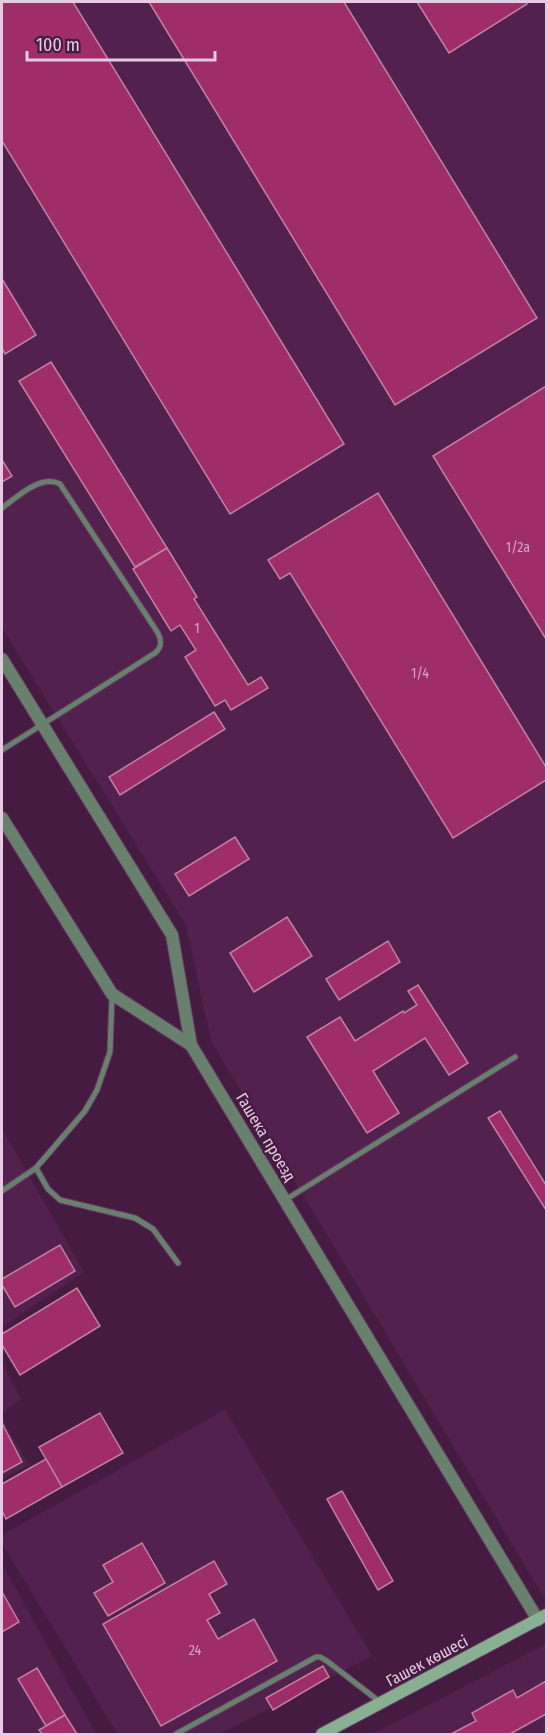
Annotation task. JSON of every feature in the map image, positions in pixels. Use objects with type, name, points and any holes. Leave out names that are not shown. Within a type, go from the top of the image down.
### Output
[{"type":"main road","name":"Гашек көшесі","points":[[322,1734],[542,1618]]},
{"type":"street","name":"Гашека проезд","points":[[2,659],[172,935],[191,1045],[542,1618]]},
{"type":"street","points":[[2,818],[112,994],[191,1045]]},
{"type":"lane","points":[[2,508],[44,481],[53,480],[60,483],[161,639],[160,649],[155,653],[2,750]]},
{"type":"lane","points":[[2,1191],[36,1168],[85,1111],[97,1090],[110,1052],[112,994]]},
{"type":"lane","points":[[285,1200],[515,1057]]},
{"type":"lane","points":[[36,1168],[48,1189],[60,1200],[135,1218],[153,1229],[178,1263]]},
{"type":"lane","points":[[176,1734],[316,1657],[327,1661],[382,1703]]},
{"type":"shaded area","points":[[2,2],[546,2],[546,1601],[211,1041],[186,925],[2,628]]},
{"type":"shaded area","points":[[2,1129],[84,1272],[2,1327]]},
{"type":"shaded area","points":[[2,1363],[21,1399],[2,1413]]},
{"type":"shaded area","points":[[225,1410],[372,1656],[220,1734],[117,1734],[2,1543],[2,1535]]},
{"type":"shaded area","points":[[2,1418],[29,1465],[2,1479]]},
{"type":"shaded area","points":[[2,1564],[96,1734],[2,1734]]},
{"type":"shaded area","points":[[546,1644],[546,1734],[373,1734]]},
{"type":"building","points":[[2,2],[73,2],[344,444],[230,514],[2,141]]},
{"type":"building","points":[[149,2],[344,2],[537,318],[395,405]]},
{"type":"building","points":[[417,2],[526,2],[527,4],[449,53]]},
{"type":"building","points":[[2,279],[36,335],[5,354],[2,348]]},
{"type":"building","points":[[51,362],[167,548],[135,567],[19,381]]},
{"type":"building","points":[[546,386],[546,639],[433,456]]},
{"type":"building","points":[[2,460],[12,476],[2,482]]},
{"type":"building","points":[[378,493],[546,767],[546,780],[453,838],[290,573],[280,579],[268,560]]},
{"type":"building","points":[[167,548],[197,597],[194,599],[248,685],[261,677],[268,688],[231,710],[225,700],[215,706],[185,657],[196,650],[180,625],[171,631],[133,569]]},
{"type":"building","points":[[214,712],[225,729],[120,795],[109,777]]},
{"type":"building","points":[[235,837],[249,859],[189,896],[175,874]]},
{"type":"building","points":[[287,917],[312,956],[254,992],[230,953]]},
{"type":"building","points":[[388,941],[400,962],[339,1000],[326,979]]},
{"type":"building","points":[[418,985],[468,1063],[449,1075],[425,1038],[373,1071],[399,1113],[367,1133],[307,1037],[340,1017],[355,1041],[403,1011],[404,1013],[417,1005],[408,991]]},
{"type":"building","points":[[500,1111],[546,1185],[546,1210],[488,1118]]},
{"type":"building","points":[[60,1245],[75,1271],[15,1307],[2,1285],[2,1279]]},
{"type":"building","points":[[77,1288],[100,1326],[20,1375],[2,1345],[2,1334]]},
{"type":"building","points":[[100,1413],[123,1453],[62,1487],[39,1447]]},
{"type":"building","points":[[2,1423],[22,1462],[2,1473]]},
{"type":"building","points":[[46,1459],[62,1487],[6,1519],[2,1511],[2,1484]]},
{"type":"building","points":[[342,1491],[393,1581],[378,1590],[327,1499]]},
{"type":"building","points":[[142,1543],[165,1583],[108,1616],[94,1593],[113,1582],[103,1565]]},
{"type":"building","points":[[214,1561],[227,1584],[209,1594],[220,1613],[207,1620],[218,1639],[254,1619],[277,1661],[161,1726],[103,1624]]},
{"type":"building","points":[[2,1592],[19,1622],[2,1632]]},
{"type":"building","points":[[323,1666],[329,1677],[273,1710],[266,1698]]},
{"type":"building","points":[[37,1668],[65,1715],[46,1726],[18,1679]]},
{"type":"building","points":[[546,1681],[546,1714],[510,1734],[451,1734],[476,1721],[472,1713],[513,1690],[517,1698]]},
{"type":"building","points":[[65,1715],[77,1734],[42,1734],[39,1730]]}]
